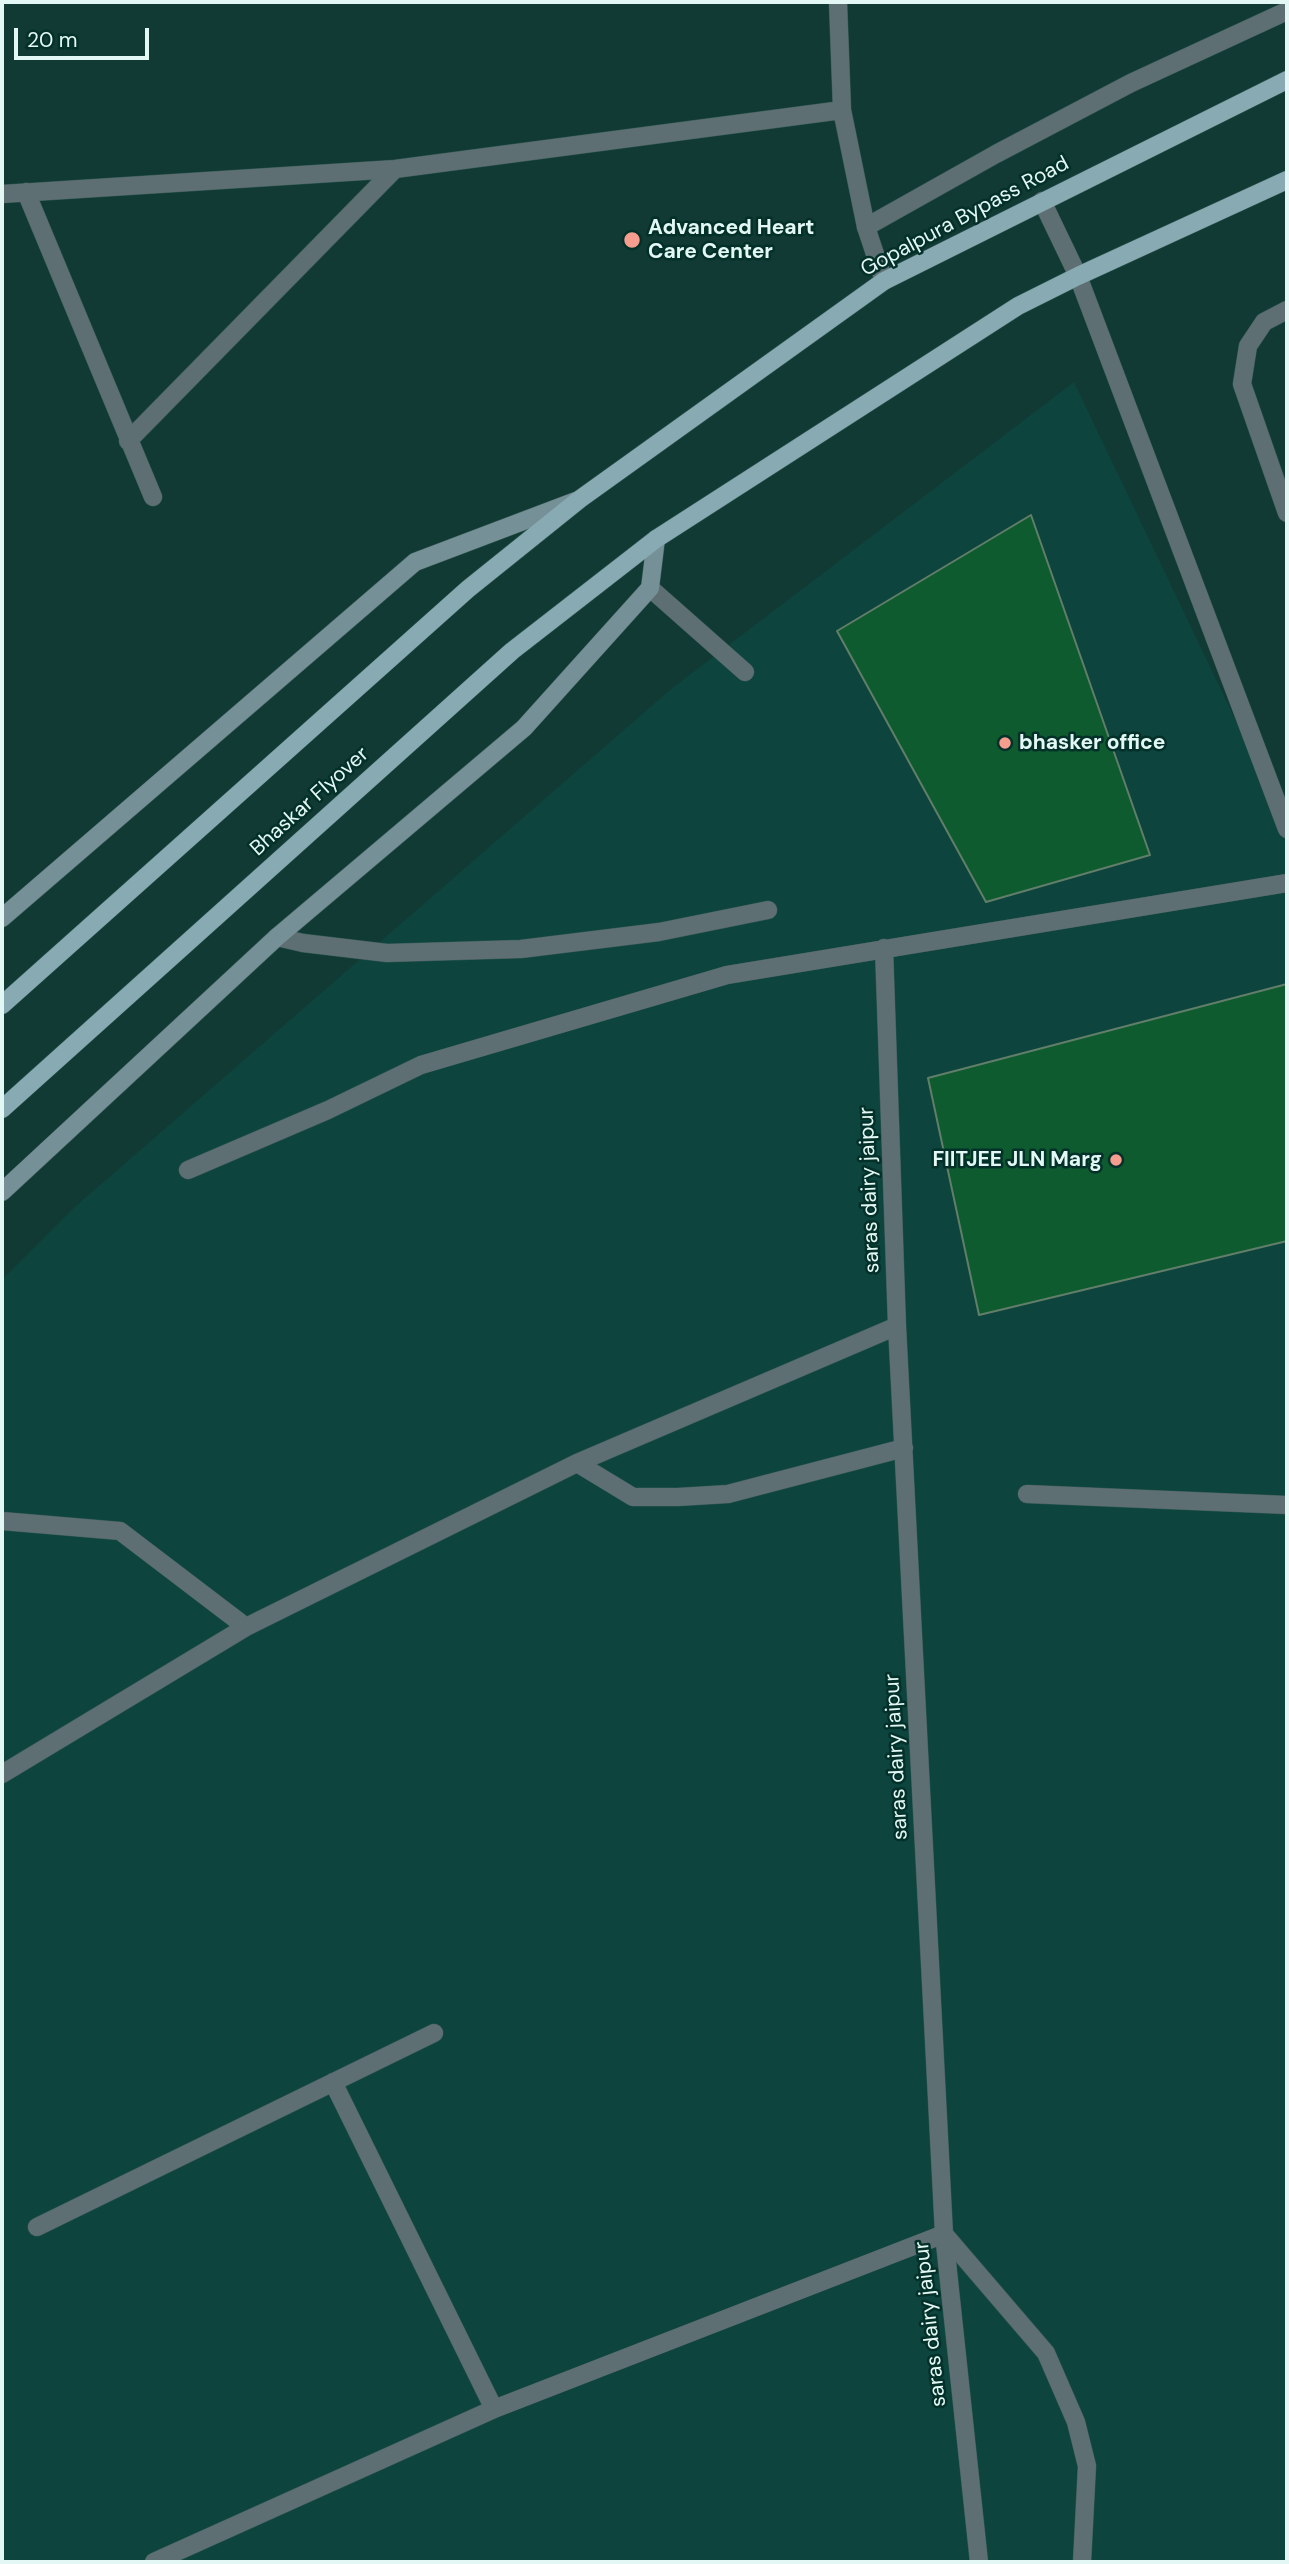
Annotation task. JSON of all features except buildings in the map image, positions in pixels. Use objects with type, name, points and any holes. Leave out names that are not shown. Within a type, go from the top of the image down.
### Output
[{"type":"main road","name":"Gopalpura Bypass Road","points":[[580,499],[884,281],[1287,80]]},
{"type":"main road","points":[[656,539],[1018,306],[1287,180]]},
{"type":"main road","points":[[2,1005],[468,589],[580,499]]},
{"type":"main road","name":"Bhaskar Flyover","points":[[2,1109],[512,651],[656,539]]},
{"type":"street","points":[[838,2],[842,110],[866,227],[884,281]]},
{"type":"street","points":[[866,227],[1131,83],[1287,11]]},
{"type":"street","points":[[2,194],[395,169],[842,110]]},
{"type":"street","points":[[128,441],[395,169]]},
{"type":"street","points":[[26,192],[153,497]]},
{"type":"street","points":[[1042,201],[1078,276],[1287,829]]},
{"type":"street","points":[[1287,310],[1264,323],[1248,346],[1242,384],[1287,513]]},
{"type":"street","points":[[2,918],[415,562],[580,499]]},
{"type":"street","points":[[2,1192],[276,937],[524,728],[650,587],[656,539]]},
{"type":"street","points":[[650,587],[745,672]]},
{"type":"street","points":[[188,1170],[328,1110],[421,1065],[727,975],[1287,883]]},
{"type":"street","points":[[276,937],[387,953],[521,949],[659,932],[768,909]]},
{"type":"street","name":"saras dairy jaipur","points":[[884,948],[897,1326],[944,2234],[979,2562]]},
{"type":"street","points":[[2,1774],[246,1627],[577,1463],[897,1326]]},
{"type":"street","points":[[577,1463],[633,1497],[678,1497],[728,1493],[904,1448]]},
{"type":"street","points":[[1027,1494],[1287,1505]]},
{"type":"street","points":[[2,1521],[120,1531],[246,1627]]},
{"type":"street","points":[[37,2227],[434,2033]]},
{"type":"street","points":[[333,2082],[494,2409]]},
{"type":"street","points":[[154,2562],[494,2409],[944,2234],[1046,2353],[1076,2422],[1087,2466],[1082,2562]]},
{"type":"shaded area","points":[[1074,382],[1287,828],[1287,2562],[2,2562],[2,1280],[77,1205],[671,689]]},
{"type":"place","name":"Advanced Heart Care Center","points":[[632,240]]},
{"type":"place","name":"bhasker office","points":[[1005,743]]},
{"type":"place","name":"FIITJEE JLN Marg","points":[[1116,1160]]}]
